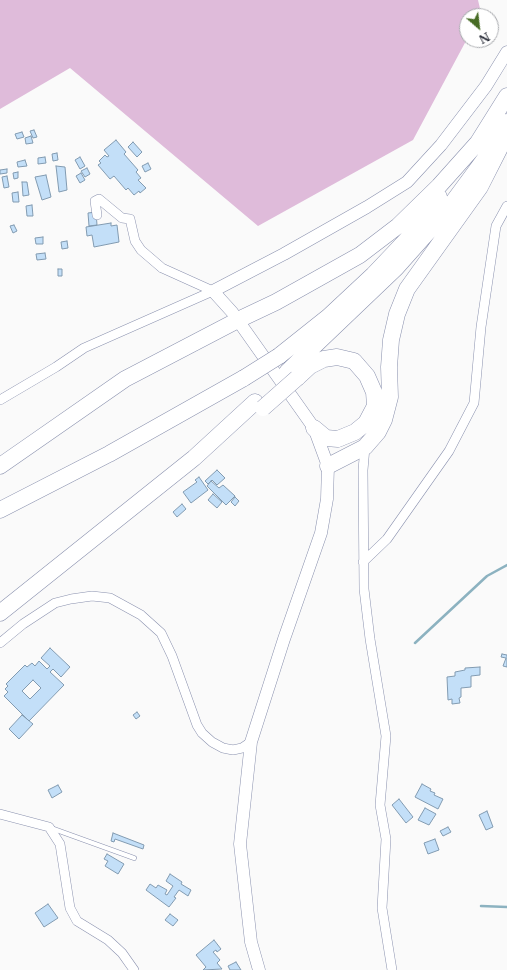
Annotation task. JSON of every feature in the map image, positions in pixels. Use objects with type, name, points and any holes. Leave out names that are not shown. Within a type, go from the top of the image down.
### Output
[{"type":"highway","points":[[0,510],[109,454],[244,378],[279,356],[328,317],[373,275],[411,235],[481,139],[507,96]]},
{"type":"highway","points":[[0,613],[194,458],[259,405],[292,375],[396,268],[444,214],[492,149],[507,122]]},
{"type":"highway","points":[[328,466],[365,447],[378,432],[384,420],[390,397],[389,366],[391,340],[397,314],[407,289],[480,187],[507,134]]},
{"type":"highway","points":[[0,466],[125,379],[238,320],[276,302],[360,255],[398,226],[439,186],[481,139]]},
{"type":"highway","points":[[292,375],[324,359],[337,357],[354,361],[367,376],[374,392],[375,406],[366,423],[355,432],[338,439],[322,451]]},
{"type":"highway","points":[[314,428],[326,438],[338,439]]},
{"type":"main road","points":[[259,970],[251,942],[240,844],[251,742],[321,533],[328,499],[328,466],[314,428],[238,320],[213,291],[291,250],[367,207],[407,182],[441,145],[486,86],[507,52]]},
{"type":"street","points":[[97,216],[95,201],[99,199],[122,218],[130,219],[135,241],[141,250],[162,268],[213,291]]},
{"type":"street","points":[[363,562],[387,539],[449,452],[474,403],[481,328],[496,226],[507,206]]},
{"type":"street","points":[[0,400],[56,367],[84,348],[213,291]]},
{"type":"street","points":[[365,447],[363,470],[364,589],[370,639],[386,736],[380,805],[386,839],[382,908],[392,970]]},
{"type":"street","points":[[0,643],[23,624],[55,603],[71,598],[92,596],[110,598],[141,615],[161,633],[172,656],[197,725],[202,733],[212,742],[223,748],[233,750],[242,748],[251,742]]},
{"type":"street","points":[[0,814],[49,827],[60,844],[70,908],[78,921],[108,940],[122,953],[134,970]]},
{"type":"lane","points":[[49,827],[134,858]]},
{"type":"shaded area","points":[[0,0],[478,0],[480,8],[459,8],[459,48],[462,48],[413,140],[258,226],[70,68],[0,109]]},
{"type":"building","points":[[34,130],[37,137],[33,138],[30,131]]},
{"type":"building","points":[[22,132],[24,137],[17,139],[15,134]]},
{"type":"building","points":[[31,136],[33,143],[26,144],[25,138]]},
{"type":"building","points":[[116,140],[126,152],[124,154],[138,170],[136,172],[141,178],[138,180],[146,188],[140,193],[139,191],[134,195],[128,188],[126,190],[114,176],[110,179],[98,165],[101,163],[99,161],[105,155],[107,157],[109,156],[104,150]]},
{"type":"building","points":[[133,142],[142,152],[137,157],[128,147]]},
{"type":"building","points":[[57,153],[58,160],[53,161],[52,154]]},
{"type":"building","points":[[45,157],[46,163],[38,164],[38,158]]},
{"type":"building","points":[[80,157],[85,166],[80,169],[75,160]]},
{"type":"building","points":[[25,160],[27,166],[18,167],[17,162]]},
{"type":"building","points":[[148,163],[151,169],[145,172],[142,166]]},
{"type":"building","points":[[56,166],[65,167],[67,190],[59,192]]},
{"type":"building","points":[[87,168],[90,174],[85,177],[81,171]]},
{"type":"building","points":[[7,169],[7,173],[0,174],[0,170]]},
{"type":"building","points":[[18,172],[18,178],[14,179],[13,173]]},
{"type":"building","points":[[81,173],[85,180],[80,183],[76,176]]},
{"type":"building","points":[[46,175],[51,197],[42,200],[35,177]]},
{"type":"building","points":[[7,176],[9,187],[4,188],[2,177]]},
{"type":"building","points":[[22,182],[27,182],[29,195],[23,196]]},
{"type":"building","points":[[18,192],[19,202],[13,202],[12,193]]},
{"type":"building","points":[[32,205],[33,216],[27,216],[26,206]]},
{"type":"building","points":[[96,212],[97,225],[89,226],[88,213]]},
{"type":"building","points":[[111,223],[111,226],[117,225],[119,242],[94,247],[92,235],[87,236],[86,227]]},
{"type":"building","points":[[14,225],[17,231],[13,233],[10,226]]},
{"type":"building","points":[[43,237],[43,244],[36,244],[35,238]]},
{"type":"building","points":[[67,241],[68,248],[62,249],[61,242]]},
{"type":"building","points":[[45,253],[46,259],[37,260],[36,254]]},
{"type":"building","points":[[58,269],[62,269],[62,276],[58,276]]},
{"type":"building","points":[[217,470],[225,478],[217,485],[212,480],[208,484],[205,481]]},
{"type":"building","points":[[199,477],[208,490],[191,503],[183,492],[197,482],[195,480]]},
{"type":"building","points":[[211,481],[219,488],[223,485],[235,496],[226,505],[207,486]]},
{"type":"building","points":[[213,494],[222,502],[217,508],[208,500]]},
{"type":"building","points":[[235,497],[239,501],[235,506],[231,502]]},
{"type":"building","points":[[182,504],[186,509],[177,517],[173,512]]},
{"type":"building","points":[[50,648],[70,667],[61,677],[53,669],[50,672],[64,685],[29,721],[4,696],[8,692],[5,689],[8,686],[6,684],[25,665],[27,667],[32,663],[35,666],[39,661],[47,669],[50,666],[41,658]],"holes":[[[33,680],[41,688],[30,699],[22,691]]]},
{"type":"building","points":[[502,654],[507,655],[507,667],[503,666],[506,658],[501,657]]},
{"type":"building","points":[[480,667],[480,675],[471,676],[471,687],[461,688],[461,697],[459,698],[460,703],[452,704],[452,699],[448,700],[447,677],[455,676],[455,672],[465,670],[465,668]]},
{"type":"building","points":[[137,712],[140,716],[136,719],[133,715]]},
{"type":"building","points":[[22,715],[33,724],[19,739],[9,729]]},
{"type":"building","points":[[422,784],[431,789],[430,791],[435,793],[434,795],[443,799],[438,809],[415,797]]},
{"type":"building","points":[[58,785],[62,792],[52,798],[48,790]]},
{"type":"building","points":[[399,799],[413,817],[406,823],[392,805]]},
{"type":"building","points":[[425,808],[436,814],[429,825],[418,820]]},
{"type":"building","points":[[487,811],[493,827],[486,830],[479,815]]},
{"type":"building","points":[[448,827],[451,832],[443,836],[440,831]]},
{"type":"building","points":[[113,833],[144,845],[143,849],[115,839],[114,842],[111,841]]},
{"type":"building","points":[[435,839],[439,850],[428,854],[424,843]]},
{"type":"building","points":[[107,854],[124,864],[118,874],[105,866],[108,861],[104,859]]},
{"type":"building","points":[[170,874],[182,882],[181,884],[191,890],[188,896],[179,890],[174,897],[176,898],[169,907],[146,890],[150,884],[156,888],[158,885],[167,890],[165,894],[167,895],[173,886],[166,881]]},
{"type":"building","points":[[48,904],[58,918],[44,927],[35,913]]},
{"type":"building","points":[[170,914],[178,920],[173,926],[165,920]]},
{"type":"building","points":[[214,940],[221,949],[217,952],[216,950],[213,952],[220,960],[217,963],[222,969],[203,970],[206,967],[196,955]]},
{"type":"building","points":[[236,962],[241,970],[230,970],[228,966]]},
{"type":"waterway","points":[[415,643],[487,576],[507,565]]},
{"type":"waterway","points":[[481,906],[507,907]]}]
